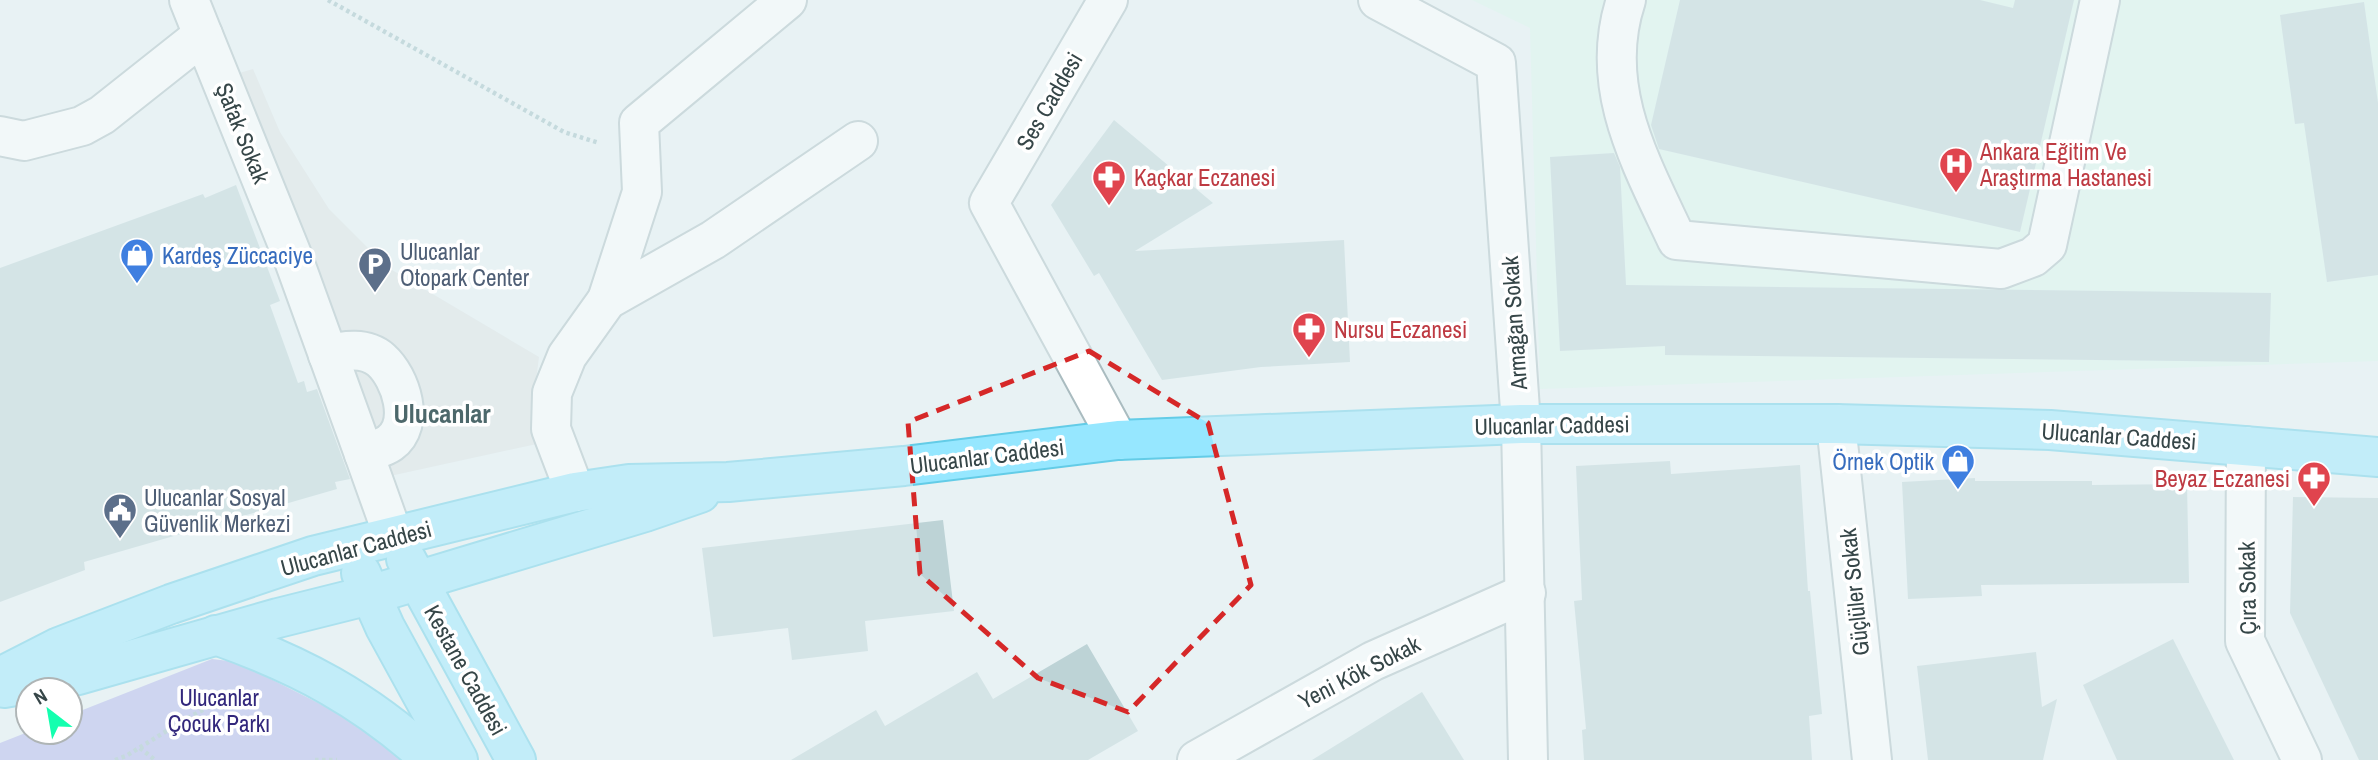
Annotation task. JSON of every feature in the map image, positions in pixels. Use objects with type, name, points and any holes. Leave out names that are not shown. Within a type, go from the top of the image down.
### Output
[{"type":"main road","name":"Ulucanlar Caddesi","points":[[0,677],[59,647],[171,604],[313,556],[575,492],[629,484],[728,482],[904,466],[1118,440],[1521,424],[1836,424],[2050,430],[2378,457]]},
{"type":"main road","name":"Ulucanlar Caddesi","points":[[0,688],[78,676],[216,635],[370,595],[645,512],[728,482]]},
{"type":"main road","name":"Kestane Caddesi","points":[[394,538],[516,760]]},
{"type":"main road","points":[[350,548],[385,627],[458,760]]},
{"type":"main road","points":[[216,635],[285,661],[365,707],[387,722],[430,760]]},
{"type":"street","name":"Şafak Sokak","points":[[189,0],[292,255],[394,538]]},
{"type":"street","points":[[575,492],[551,429],[552,393],[567,356],[607,300],[642,192],[639,122],[787,0]]},
{"type":"street","name":"Ses Caddesi","points":[[1108,0],[989,203],[1118,440]]},
{"type":"street","name":"Armağan Sokak","points":[[1378,0],[1496,63],[1521,424],[1528,760]]},
{"type":"street","points":[[1626,0],[1616,62],[1618,93],[1641,163],[1677,240],[2001,269],[2033,257],[2047,245],[2100,0]]},
{"type":"street","points":[[0,136],[24,141],[82,126],[102,115],[203,35]]},
{"type":"street","points":[[607,300],[713,240],[859,141]]},
{"type":"street","points":[[328,355],[344,350],[359,351],[380,359],[389,371],[403,401],[405,415],[400,430],[390,443],[364,454]]},
{"type":"street","name":"Güçlüler Sokak","points":[[1836,424],[1872,760]]},
{"type":"street","name":"Çıra Sokak","points":[[2246,446],[2245,641],[2302,760]]},
{"type":"street","name":"Yeni Kök Sokak","points":[[1197,760],[1373,661],[1526,593]]},
{"type":"path","points":[[328,0],[565,132],[640,157]]},
{"type":"path","points":[[115,760],[259,680],[285,661]]},
{"type":"path","points":[[139,748],[155,760]]},
{"type":"path","points":[[315,760],[337,760]]},
{"type":"highlighted area","points":[[1089,351],[1208,423],[1251,585],[1128,712],[1038,678],[920,574],[908,422]]},
{"type":"shaded area","name":"Ankara Eğitim Ve Araştırma Hastanesi","points":[[1472,0],[2378,0],[2378,361],[1540,389],[1530,28]]},
{"type":"shaded area","name":"Ulucanlar Otopark Center","points":[[253,69],[280,132],[329,209],[387,267],[539,357],[534,396],[546,442],[381,478],[229,76]]},
{"type":"green space","name":"Ulucanlar Çocuk Parkı","points":[[212,659],[237,662],[340,714],[404,760],[0,760],[0,743],[14,738],[14,746],[84,746],[84,709]]},
{"type":"building","points":[[1680,0],[1980,0],[2013,8],[2015,0],[2074,0],[2020,232],[1659,149],[1651,125]]},
{"type":"building","points":[[2364,2],[2378,103],[2378,275],[2327,282],[2304,123],[2295,124],[2280,15]]},
{"type":"building","points":[[1114,120],[1213,203],[1135,251],[1344,240],[1350,362],[1261,367],[1162,380],[1099,273],[1094,276],[1051,205]]},
{"type":"building","points":[[1614,153],[1620,167],[1626,285],[2271,293],[2269,362],[1665,355],[1665,346],[1560,351],[1550,157]]},
{"type":"building","points":[[236,185],[280,301],[270,305],[298,383],[304,381],[307,392],[317,389],[350,479],[335,482],[337,489],[84,562],[85,570],[0,602],[0,268],[203,194],[205,198]]},
{"type":"building","points":[[1670,461],[1671,474],[1800,465],[1808,591],[1822,714],[1809,716],[1812,760],[1584,760],[1582,730],[1586,729],[1574,601],[1582,600],[1576,466]]},
{"type":"building","points":[[1975,478],[1975,481],[2092,481],[2092,485],[2187,484],[2189,583],[1981,585],[1982,596],[1908,599],[1902,482]]},
{"type":"building","points":[[2293,497],[2378,498],[2378,760],[2359,760],[2290,613]]},
{"type":"building","points":[[943,520],[954,611],[865,621],[868,651],[792,660],[788,628],[713,637],[702,548]]},
{"type":"building","points":[[2173,639],[2234,760],[2117,760],[2083,685]]},
{"type":"building","points":[[1087,644],[1138,731],[1088,760],[791,760],[876,710],[885,726],[977,672],[993,699]]},
{"type":"building","points":[[2036,652],[2042,707],[2057,699],[2043,760],[1928,760],[1917,666]]},
{"type":"building","points":[[1422,692],[1464,760],[1312,760]]},
{"type":"place","name":"Ankara Eğitim Ve Araştırma Hastanesi","points":[[1956,194]]},
{"type":"place","name":"Kaçkar Eczanesi","points":[[1109,207]]},
{"type":"place","name":"Kardeş Züccaciye","points":[[137,285]]},
{"type":"place","name":"Ulucanlar Otopark Center","points":[[375,294]]},
{"type":"place","name":"Nursu Eczanesi","points":[[1309,359]]},
{"type":"place","name":"Örnek Optik","points":[[1958,491]]},
{"type":"place","name":"Beyaz Eczanesi","points":[[2314,508]]},
{"type":"place","name":"Ulucanlar Sosyal Güvenlik Merkezi","points":[[120,540]]},
{"type":"district","name":"Ulucanlar","points":[[442,413]]}]
